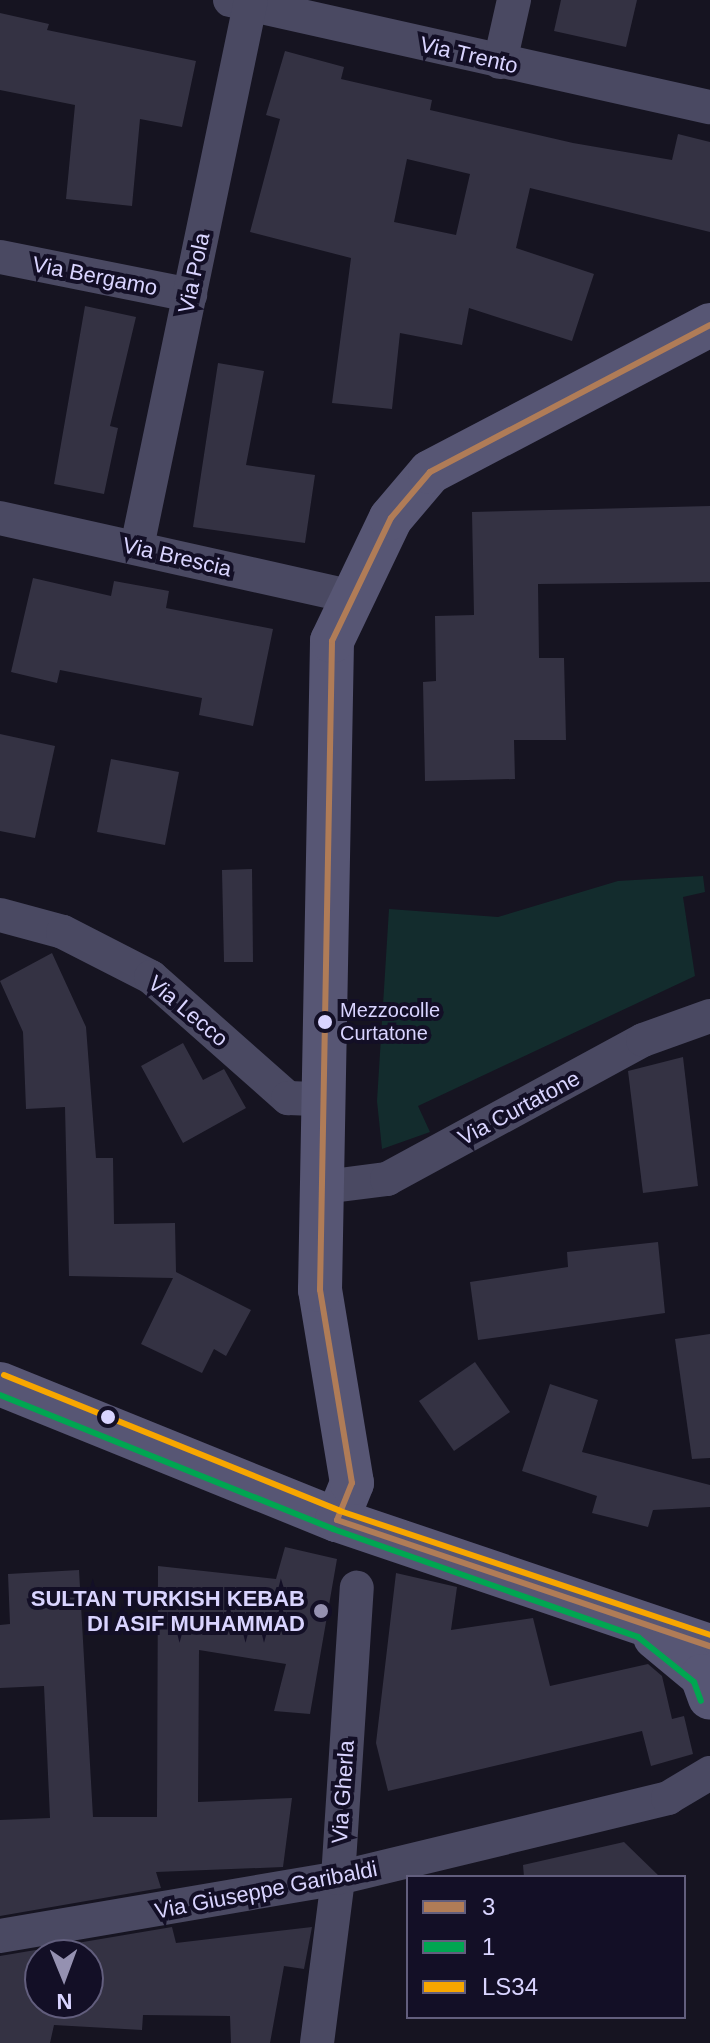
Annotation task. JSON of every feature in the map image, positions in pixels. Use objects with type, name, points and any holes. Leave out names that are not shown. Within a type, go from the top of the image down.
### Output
[{"type":"street","points":[[500,62],[514,0]]},
{"type":"street","name":"Via Trento","points":[[243,1],[500,62],[710,107]]},
{"type":"street","name":"Via Pola","points":[[137,547],[190,295],[243,1]]},
{"type":"street","name":"Via Bergamo","points":[[0,257],[190,295]]},
{"type":"street","points":[[337,1520],[352,1483],[320,1290],[332,641],[391,518],[430,472],[710,325]]},
{"type":"street","name":"Via Brescia","points":[[0,518],[353,597]]},
{"type":"street","name":"Via Lecco","points":[[0,915],[63,932],[151,977],[288,1098],[322,1099]]},
{"type":"street","name":"Via Curtatone","points":[[324,1187],[387,1179],[643,1040],[710,1016]]},
{"type":"street","points":[[0,1384],[337,1520],[643,1628],[710,1646]]},
{"type":"street","name":"Via Gherla","points":[[317,2043],[338,1878],[357,1588]]},
{"type":"street","points":[[643,1628],[702,1676],[710,1698]]},
{"type":"street","name":"Via Giuseppe Garibaldi","points":[[0,1936],[338,1878],[668,1798],[710,1773]]},
{"type":"green space","points":[[703,876],[705,892],[683,897],[695,976],[418,1106],[430,1132],[382,1149],[377,1101],[389,909],[498,917],[618,881]]},
{"type":"building","points":[[561,0],[637,0],[626,47],[554,31]]},
{"type":"building","points":[[0,13],[49,24],[47,30],[196,61],[182,127],[140,119],[132,206],[66,199],[75,105],[0,90]]},
{"type":"building","points":[[285,51],[344,67],[341,79],[432,100],[430,110],[573,143],[672,160],[678,134],[710,142],[710,232],[530,188],[516,248],[594,274],[572,341],[469,308],[462,345],[400,333],[392,409],[332,403],[351,258],[250,232],[280,119],[266,115]],"holes":[[[407,159],[470,174],[456,235],[394,222]]]},
{"type":"building","points":[[85,306],[136,317],[110,426],[118,428],[104,494],[54,484]]},
{"type":"building","points":[[218,363],[264,371],[246,465],[315,475],[305,543],[193,527]]},
{"type":"building","points":[[710,506],[710,582],[538,584],[539,658],[564,658],[566,740],[514,740],[515,779],[425,781],[423,682],[436,681],[435,616],[474,615],[472,512]]},
{"type":"building","points":[[33,578],[111,596],[114,581],[169,591],[166,608],[273,629],[253,726],[199,715],[202,698],[60,670],[57,683],[11,672]]},
{"type":"building","points":[[0,734],[55,746],[35,838],[0,831]]},
{"type":"building","points":[[111,759],[179,772],[165,845],[97,832]]},
{"type":"building","points":[[252,869],[253,962],[224,962],[222,870]]},
{"type":"building","points":[[52,953],[86,1027],[96,1158],[113,1158],[114,1224],[175,1223],[176,1272],[251,1310],[226,1356],[214,1349],[202,1373],[141,1344],[173,1278],[69,1276],[65,1107],[26,1109],[23,1032],[0,981]]},
{"type":"building","points":[[183,1043],[203,1080],[224,1069],[246,1108],[183,1143],[141,1066]]},
{"type":"building","points":[[683,1057],[698,1186],[643,1193],[628,1071]]},
{"type":"building","points":[[658,1242],[665,1313],[478,1340],[470,1282],[568,1267],[567,1252]]},
{"type":"building","points":[[710,1334],[710,1458],[692,1459],[675,1339]]},
{"type":"building","points":[[475,1362],[510,1412],[454,1451],[419,1401]]},
{"type":"building","points":[[550,1384],[598,1400],[582,1452],[710,1485],[710,1507],[653,1510],[648,1527],[592,1513],[597,1496],[522,1471]]},
{"type":"building","points":[[285,1547],[337,1559],[310,1714],[274,1711],[286,1664],[199,1650],[198,1802],[292,1798],[283,1867],[156,1872],[161,1888],[0,1916],[0,1820],[50,1818],[44,1686],[0,1688],[0,1625],[10,1624],[8,1574],[79,1570],[93,1817],[157,1817],[158,1566],[276,1579]]},
{"type":"building","points":[[396,1573],[457,1587],[451,1630],[533,1618],[550,1686],[648,1664],[662,1676],[672,1719],[684,1716],[693,1754],[651,1766],[642,1731],[388,1791],[376,1743]]},
{"type":"building","points":[[624,1842],[658,1875],[524,1875],[523,1865]]},
{"type":"building","points":[[172,1927],[176,1943],[312,1927],[304,1969],[284,1966],[270,2043],[231,2043],[230,2016],[143,2015],[142,2030],[54,2025],[50,2043],[0,2043],[0,1956],[24,1952],[24,2019],[104,2019],[104,1939],[101,1939]]},
{"type":"transit line","name":"3","points":[[337,1520],[352,1483],[320,1290],[332,641],[391,518],[430,472],[710,325]]},
{"type":"transit line","name":"LS34","points":[[4,1375],[340,1511],[710,1635]]},
{"type":"transit line","name":"1","points":[[0,1395],[333,1529],[638,1637],[694,1682],[701,1701]]},
{"type":"transit line","name":"3","points":[[337,1520],[710,1646]]},
{"type":"place","name":"Mezzocolle Curtatone","points":[[325,1022]]},
{"type":"place","name":"SULTAN TURKISH KEBAB DI ASIF MUHAMMAD","points":[[321,1611]]}]
